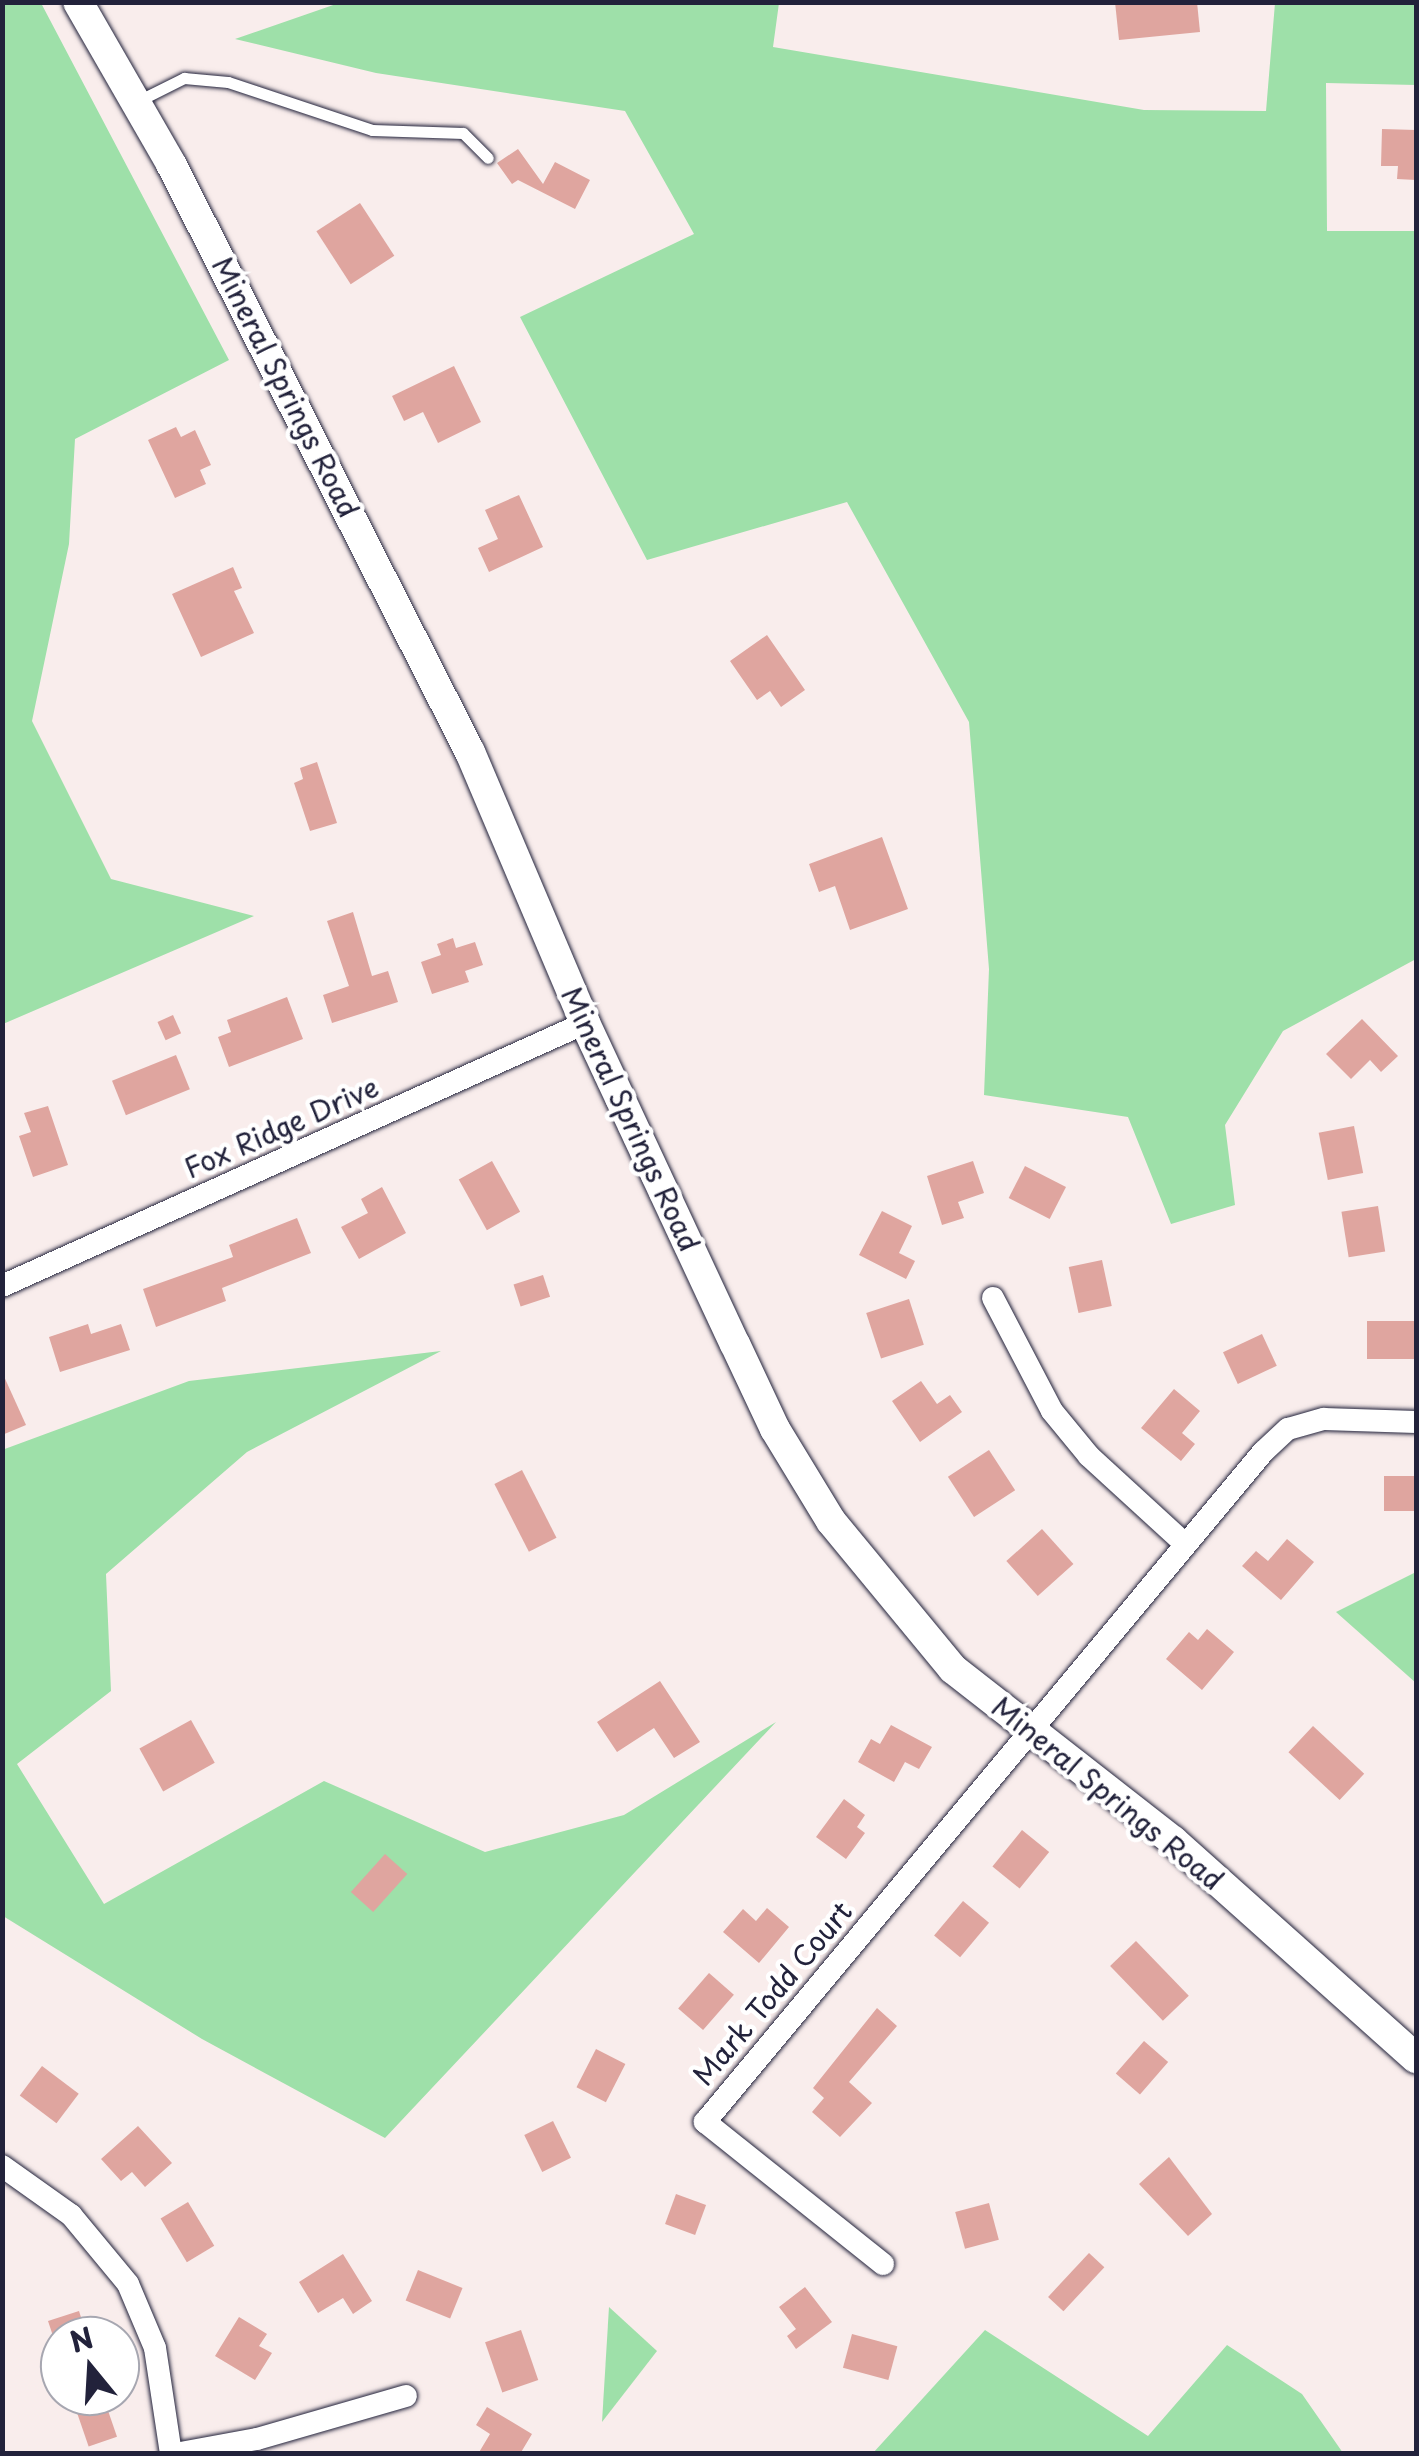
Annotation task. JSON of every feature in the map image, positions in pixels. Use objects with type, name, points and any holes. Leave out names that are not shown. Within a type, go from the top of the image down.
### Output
[{"type":"street","name":"Mineral Springs Road","points":[[78,2],[136,102],[470,752],[585,1023],[774,1429],[830,1521],[953,1669],[1174,1840],[1416,2058]]},
{"type":"street","name":"Fox Ridge Drive","points":[[2,1286],[585,1023]]},
{"type":"street","points":[[994,1298],[1052,1411],[1089,1456],[1185,1544]]},
{"type":"street","points":[[1031,1727],[1288,1429],[1324,1419],[1416,1422]]},
{"type":"street","name":"Mark Todd Court","points":[[883,2264],[705,2122],[1031,1727]]},
{"type":"street","points":[[2,2166],[70,2216],[128,2284],[154,2348],[173,2454],[257,2439],[406,2396]]},
{"type":"lane","points":[[136,102],[184,78],[228,82],[372,130],[463,133],[488,158]]},
{"type":"green space","points":[[2,3],[41,3],[229,360],[75,439],[69,544],[32,721],[111,879],[254,916],[3,1024]]},
{"type":"green space","points":[[339,3],[779,3],[773,47],[1144,110],[1266,111],[1275,3],[1416,3],[1416,85],[1326,83],[1327,231],[1416,231],[1416,959],[1283,1031],[1225,1125],[1235,1205],[1171,1224],[1128,1117],[984,1095],[989,969],[969,722],[847,502],[647,560],[520,317],[694,234],[625,111],[376,73],[235,39]]},
{"type":"green space","points":[[441,1351],[247,1452],[106,1574],[111,1691],[17,1764],[104,1904],[324,1781],[485,1852],[624,1815],[776,1722],[385,2138],[202,2039],[3,1916],[2,1450],[189,1381]]},
{"type":"green space","points":[[1416,1572],[1416,1683],[1336,1612]]},
{"type":"green space","points":[[609,2307],[657,2351],[602,2422]]},
{"type":"green space","points":[[985,2330],[1148,2436],[1227,2345],[1302,2394],[1343,2453],[873,2453]]},
{"type":"building","points":[[1115,2],[1197,2],[1200,32],[1119,40]]},
{"type":"building","points":[[1382,129],[1416,130],[1416,180],[1397,179],[1398,166],[1381,166]]},
{"type":"building","points":[[518,149],[543,184],[555,162],[590,180],[575,209],[518,180],[512,184],[497,163]]},
{"type":"building","points":[[360,203],[394,256],[351,284],[316,231]]},
{"type":"building","points":[[454,366],[481,422],[438,443],[423,412],[404,421],[392,396]]},
{"type":"building","points":[[176,427],[181,437],[195,430],[211,465],[200,470],[206,484],[175,498],[148,440]]},
{"type":"building","points":[[519,495],[543,547],[489,572],[478,548],[498,539],[485,510]]},
{"type":"building","points":[[233,567],[242,588],[234,591],[254,633],[201,657],[172,594]]},
{"type":"building","points":[[767,635],[805,690],[781,707],[770,691],[757,700],[730,661]]},
{"type":"building","points":[[317,762],[337,823],[310,831],[294,783],[303,779],[300,768]]},
{"type":"building","points":[[882,837],[908,909],[850,930],[835,886],[819,892],[809,864]]},
{"type":"building","points":[[353,912],[372,976],[388,971],[398,1002],[332,1023],[323,995],[349,986],[327,921]]},
{"type":"building","points":[[453,938],[456,948],[475,942],[483,965],[465,971],[469,982],[432,994],[421,962],[441,955],[437,944]]},
{"type":"building","points":[[287,997],[303,1039],[229,1067],[218,1037],[231,1032],[227,1020]]},
{"type":"building","points":[[173,1015],[181,1033],[166,1040],[157,1022]]},
{"type":"building","points":[[1362,1019],[1398,1056],[1381,1072],[1370,1060],[1351,1079],[1326,1054]]},
{"type":"building","points":[[176,1055],[190,1089],[126,1115],[112,1081]]},
{"type":"building","points":[[48,1106],[68,1165],[33,1177],[19,1136],[31,1132],[24,1113]]},
{"type":"building","points":[[1354,1126],[1363,1173],[1328,1180],[1319,1133]]},
{"type":"building","points":[[492,1161],[520,1212],[487,1230],[459,1179]]},
{"type":"building","points":[[973,1161],[984,1193],[958,1202],[964,1218],[942,1225],[927,1176]]},
{"type":"building","points":[[1025,1166],[1066,1187],[1050,1219],[1009,1198]]},
{"type":"building","points":[[382,1187],[406,1233],[359,1259],[341,1227],[368,1213],[361,1199]]},
{"type":"building","points":[[1378,1206],[1385,1251],[1349,1257],[1341,1212]]},
{"type":"building","points":[[882,1211],[912,1226],[899,1253],[915,1261],[906,1279],[859,1255]]},
{"type":"building","points":[[297,1218],[311,1253],[222,1288],[226,1301],[156,1327],[143,1289],[233,1257],[229,1245]]},
{"type":"building","points":[[1102,1260],[1112,1306],[1079,1313],[1069,1267]]},
{"type":"building","points":[[543,1275],[550,1297],[521,1306],[514,1285]]},
{"type":"building","points":[[909,1299],[924,1345],[881,1359],[866,1313]]},
{"type":"building","points":[[1367,1321],[1415,1321],[1415,1359],[1367,1359]]},
{"type":"building","points":[[88,1324],[91,1334],[121,1324],[130,1350],[60,1372],[49,1337]]},
{"type":"building","points":[[1262,1334],[1277,1366],[1238,1384],[1223,1352]]},
{"type":"building","points":[[2,1372],[26,1425],[2,1435]]},
{"type":"building","points":[[921,1381],[937,1404],[950,1395],[962,1412],[920,1442],[892,1401]]},
{"type":"building","points":[[1174,1389],[1200,1411],[1182,1433],[1195,1444],[1181,1461],[1141,1428]]},
{"type":"building","points":[[989,1450],[1015,1490],[974,1517],[948,1477]]},
{"type":"building","points":[[522,1470],[557,1538],[529,1552],[494,1484]]},
{"type":"building","points":[[1384,1476],[1416,1476],[1416,1511],[1384,1511]]},
{"type":"building","points":[[1042,1529],[1073,1564],[1038,1596],[1006,1561]]},
{"type":"building","points":[[1287,1539],[1314,1562],[1281,1600],[1242,1566],[1256,1551],[1268,1561]]},
{"type":"building","points":[[1207,1629],[1234,1652],[1202,1690],[1166,1659],[1189,1632],[1198,1640]]},
{"type":"building","points":[[660,1681],[700,1742],[674,1758],[654,1728],[617,1752],[597,1722]]},
{"type":"building","points":[[191,1720],[215,1763],[163,1791],[139,1749]]},
{"type":"building","points":[[891,1725],[932,1747],[919,1769],[905,1762],[894,1782],[858,1762],[871,1739],[880,1744]]},
{"type":"building","points":[[1313,1726],[1364,1774],[1340,1800],[1288,1752]]},
{"type":"building","points":[[844,1799],[865,1815],[857,1827],[865,1833],[846,1859],[816,1837]]},
{"type":"building","points":[[1022,1830],[1049,1852],[1020,1889],[992,1867]]},
{"type":"building","points":[[385,1854],[407,1874],[373,1912],[351,1892]]},
{"type":"building","points":[[963,1901],[989,1923],[960,1957],[934,1935]]},
{"type":"building","points":[[767,1908],[789,1927],[759,1963],[723,1932],[743,1909],[756,1921]]},
{"type":"building","points":[[1136,1941],[1189,1996],[1163,2021],[1110,1966]]},
{"type":"building","points":[[709,1973],[734,1995],[703,2030],[678,2008]]},
{"type":"building","points":[[877,2008],[897,2026],[849,2082],[872,2103],[840,2137],[812,2112],[824,2098],[813,2088]]},
{"type":"building","points":[[1144,2041],[1168,2062],[1140,2094],[1116,2073]]},
{"type":"building","points":[[596,2049],[625,2064],[606,2102],[576,2087]]},
{"type":"building","points":[[42,2066],[79,2094],[56,2123],[20,2096]]},
{"type":"building","points":[[553,2121],[571,2158],[542,2172],[524,2135]]},
{"type":"building","points":[[138,2126],[172,2163],[145,2187],[132,2172],[121,2181],[101,2159]]},
{"type":"building","points":[[1169,2157],[1212,2214],[1188,2236],[1139,2184]]},
{"type":"building","points":[[676,2194],[706,2205],[695,2235],[665,2224]]},
{"type":"building","points":[[188,2202],[214,2246],[187,2262],[161,2218]]},
{"type":"building","points":[[989,2203],[999,2240],[965,2249],[955,2212]]},
{"type":"building","points":[[1089,2253],[1104,2267],[1063,2311],[1048,2297]]},
{"type":"building","points":[[343,2254],[372,2301],[353,2314],[343,2298],[318,2313],[299,2282]]},
{"type":"building","points":[[418,2270],[463,2288],[450,2319],[406,2301]]},
{"type":"building","points":[[805,2287],[832,2322],[796,2349],[787,2336],[796,2329],[779,2307]]},
{"type":"building","points":[[239,2317],[267,2334],[259,2346],[272,2353],[255,2380],[215,2356]]},
{"type":"building","points":[[521,2330],[538,2380],[502,2392],[485,2342]]},
{"type":"building","points":[[852,2334],[897,2346],[888,2380],[843,2368]]},
{"type":"building","points":[[487,2407],[532,2434],[520,2454],[478,2454],[490,2434],[476,2425]]},
{"type":"building","points":[[78,2416],[110,2416],[117,2437],[89,2446]]}]
